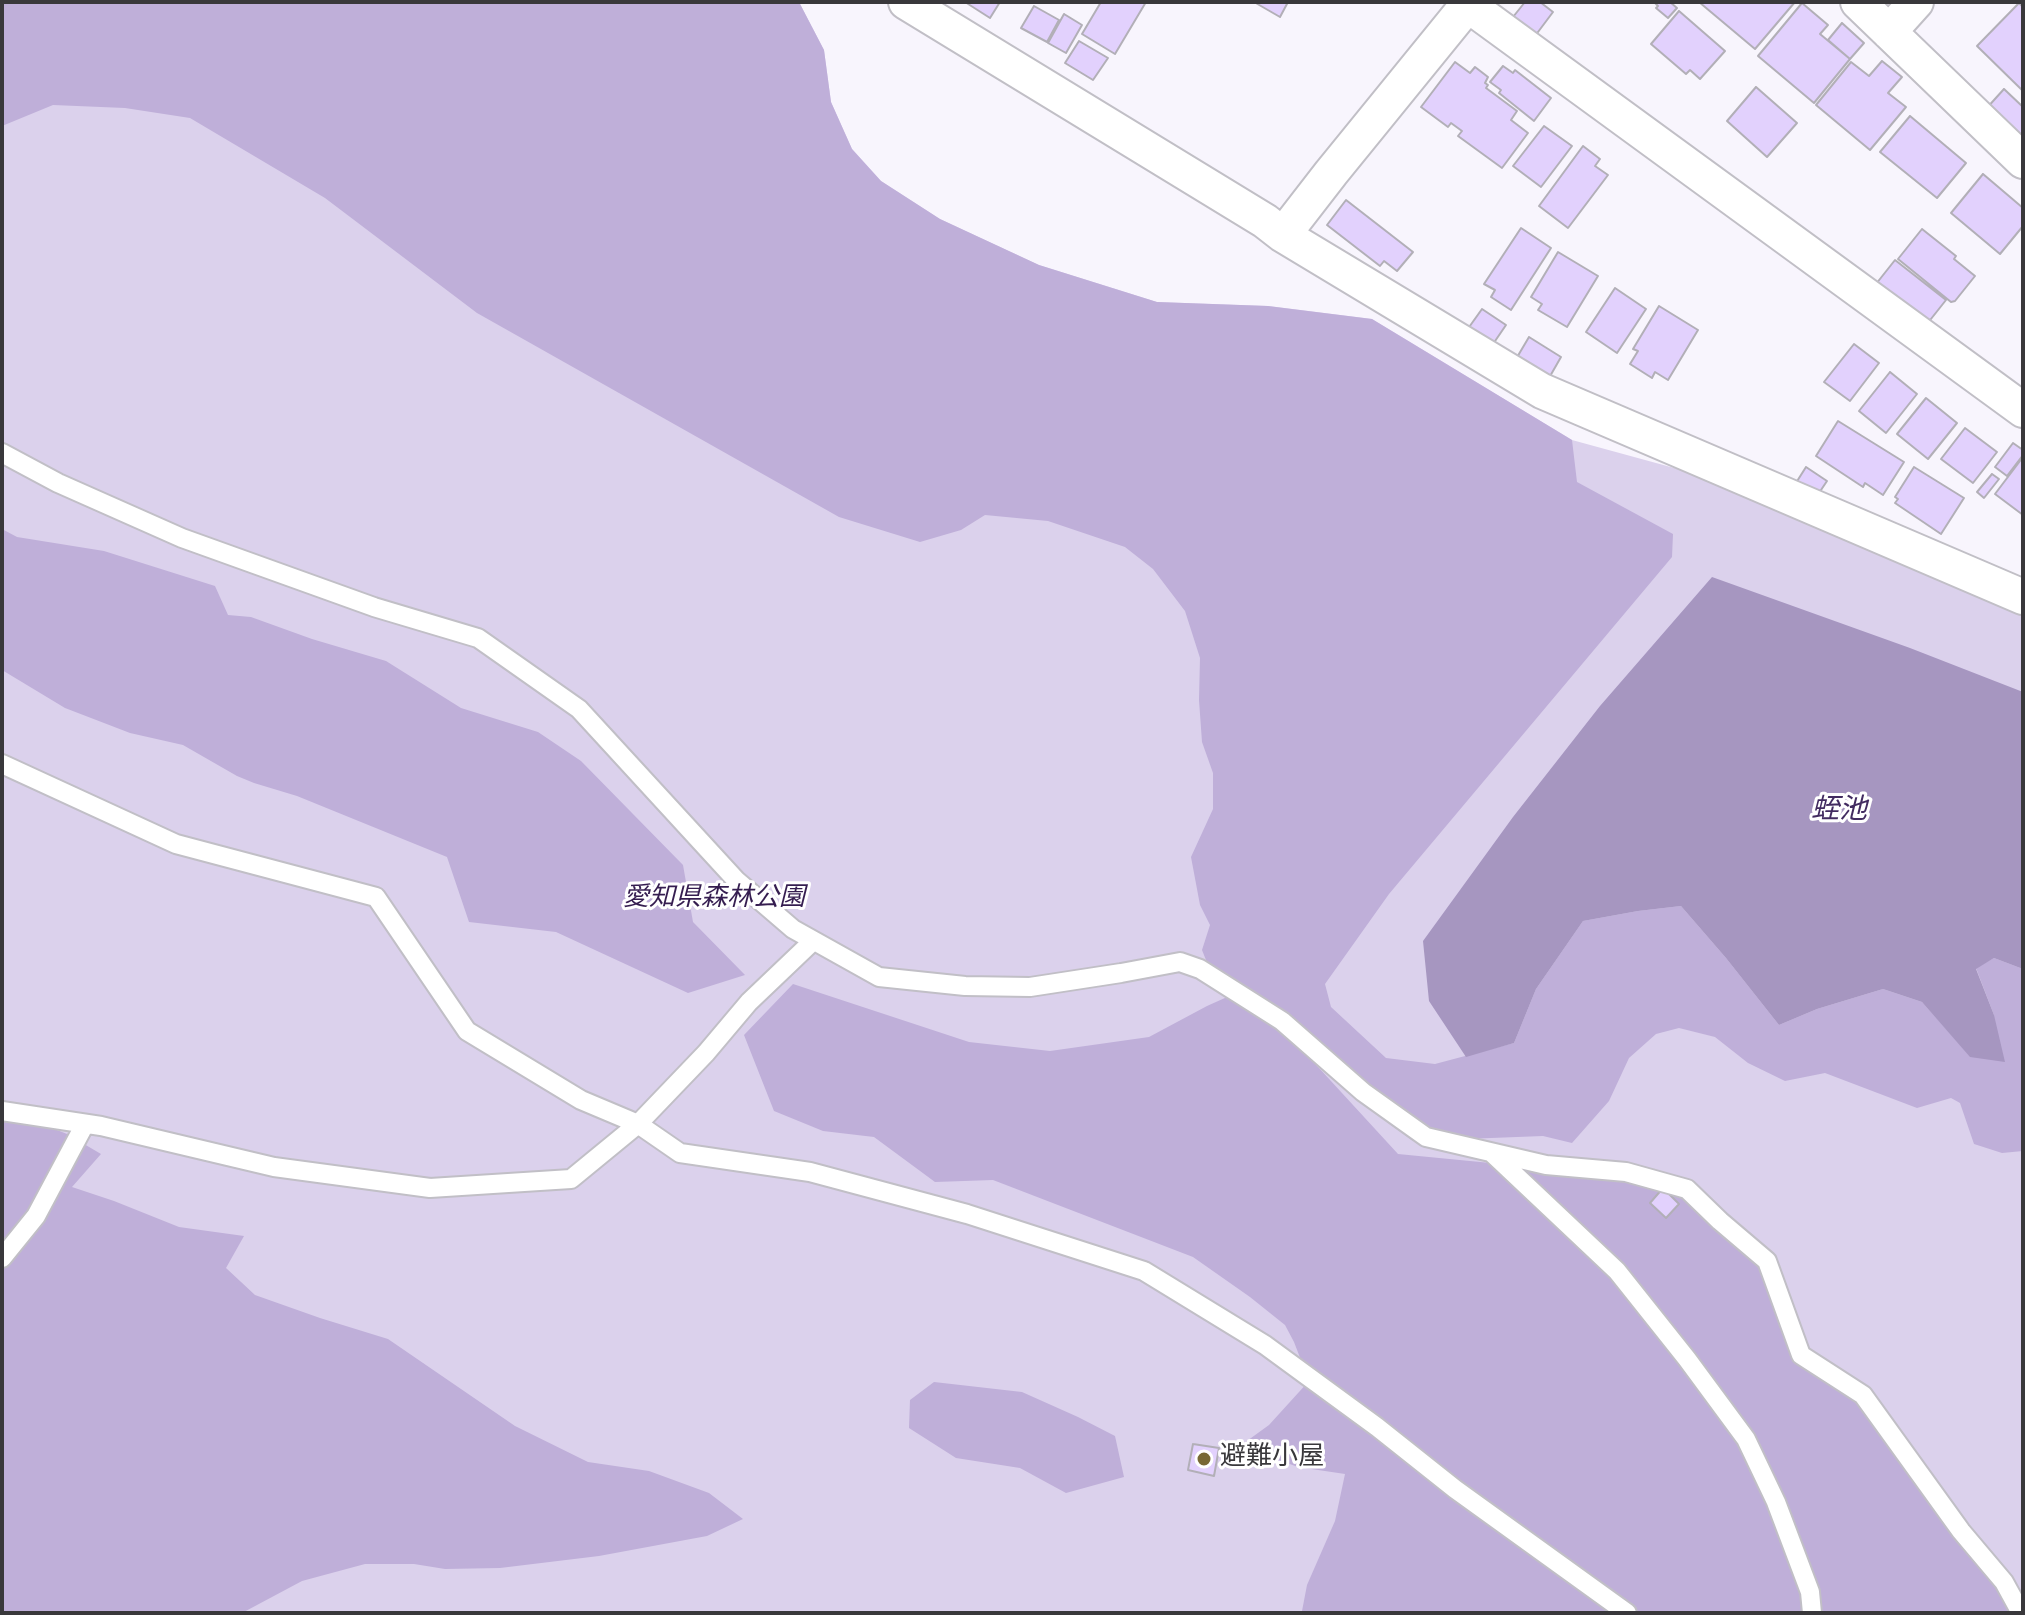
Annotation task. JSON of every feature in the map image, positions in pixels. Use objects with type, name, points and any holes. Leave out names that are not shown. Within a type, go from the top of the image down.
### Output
[{"type":"street","points":[[906,2],[1542,391],[2023,597]]},
{"type":"street","points":[[1858,2],[2023,161]]},
{"type":"street","points":[[1889,32],[1916,2]]},
{"type":"street","points":[[1283,235],[1467,3],[2023,410]]},
{"type":"lane","points":[[2,453],[58,483],[182,538],[374,607],[478,638],[579,709],[736,880],[793,929],[879,977],[965,986],[1030,987],[1180,962],[1200,969],[1282,1021],[1363,1092],[1426,1137],[1546,1165],[1626,1172],[1687,1189],[1767,1261],[1801,1355],[1863,1395],[1961,1531],[2004,1582],[2021,1613]]},
{"type":"lane","points":[[2,764],[176,844],[376,897],[467,1031],[581,1100],[638,1124],[680,1153],[810,1172],[967,1214],[1144,1271],[1265,1345],[1455,1489],[1627,1613]]},
{"type":"lane","points":[[2,1111],[85,1124],[274,1167],[430,1188],[571,1179],[638,1124],[706,1053],[749,1002],[813,941]]},
{"type":"lane","points":[[2,1258],[36,1216],[85,1124]]},
{"type":"lane","points":[[1492,1153],[1617,1271],[1746,1439],[1776,1502],[1810,1592],[1812,1613]]},
{"type":"green space","name":"愛知県森林公園","points":[[2,2],[799,2],[824,50],[831,102],[852,149],[881,181],[940,219],[1039,265],[1157,302],[1268,306],[1372,319],[1572,440],[1751,489],[2023,609],[2023,1613],[2,1613]]},
{"type":"shaded area","points":[[2,2],[799,2],[824,50],[831,102],[852,149],[881,181],[940,219],[1039,265],[1157,302],[1268,306],[1372,319],[1572,440],[1577,482],[1673,534],[1672,557],[1389,894],[1325,984],[1331,1007],[1386,1058],[1435,1064],[1514,1043],[1536,989],[1583,921],[1681,906],[1779,1025],[1817,1009],[1883,989],[1922,1002],[1970,1056],[1994,1015],[1976,968],[1994,958],[2023,969],[2023,1151],[2002,1153],[1974,1144],[1960,1103],[1951,1098],[1917,1108],[1825,1073],[1785,1081],[1748,1063],[1715,1037],[1679,1028],[1656,1034],[1629,1058],[1609,1101],[1572,1143],[1543,1136],[1413,1141],[1387,1122],[1285,1031],[1398,1154],[1624,1176],[1685,1191],[1765,1262],[1800,1356],[1861,1395],[2019,1613],[1299,1613],[1307,1585],[1335,1521],[1345,1474],[1298,1467],[1240,1446],[1269,1425],[1309,1381],[1285,1325],[1193,1257],[993,1180],[935,1182],[874,1137],[823,1131],[774,1111],[744,1035],[793,984],[969,1042],[1050,1051],[1149,1037],[1236,993],[1210,970],[1202,950],[1210,925],[1200,905],[1191,857],[1213,809],[1213,773],[1202,742],[1200,658],[1185,611],[1153,569],[1125,547],[1048,521],[985,515],[961,530],[920,542],[839,517],[477,313],[325,198],[190,118],[125,108],[53,105],[2,126]]},
{"type":"shaded area","points":[[2,529],[17,537],[104,551],[215,586],[228,615],[251,617],[386,661],[461,708],[538,732],[581,761],[683,865],[693,922],[745,975],[688,993],[556,932],[469,922],[447,857],[297,796],[237,776],[183,745],[130,733],[65,708],[2,670]]},
{"type":"shaded area","points":[[2,1108],[67,1134],[101,1154],[72,1187],[179,1227],[244,1236],[226,1268],[255,1295],[388,1339],[515,1426],[588,1462],[649,1471],[709,1493],[743,1519],[707,1536],[599,1556],[500,1568],[445,1569],[414,1564],[365,1564],[302,1581],[242,1613],[2,1613]]},
{"type":"shaded area","points":[[934,1382],[1022,1392],[1078,1417],[1115,1436],[1124,1477],[1066,1493],[1020,1468],[956,1458],[909,1428],[910,1400]]},
{"type":"water","name":"蛭池","points":[[1712,577],[2023,692],[2023,969],[1994,958],[1976,969],[1994,1015],[2005,1062],[1970,1057],[1922,1002],[1883,989],[1817,1009],[1779,1025],[1681,906],[1583,921],[1536,989],[1514,1043],[1466,1057],[1429,1001],[1423,941],[1513,817],[1600,706]]},
{"type":"building","points":[[965,2],[1000,2],[990,18]]},
{"type":"building","points":[[1101,2],[1146,2],[1115,54],[1082,34]]},
{"type":"building","points":[[1254,2],[1288,2],[1280,17]]},
{"type":"building","points":[[1525,2],[1540,2],[1553,12],[1535,36],[1513,17]]},
{"type":"building","points":[[1654,2],[1670,2],[1677,8],[1668,18],[1656,8],[1658,6]]},
{"type":"building","points":[[1699,2],[1795,2],[1755,49]]},
{"type":"building","points":[[1802,3],[1828,25],[1820,34],[1850,59],[1814,103],[1758,56]]},
{"type":"building","points":[[2019,3],[2023,7],[2023,91],[1977,46]]},
{"type":"building","points":[[1034,6],[1059,20],[1047,42],[1021,28]]},
{"type":"building","points":[[1679,11],[1725,51],[1700,79],[1690,70],[1686,74],[1651,44]]},
{"type":"building","points":[[1064,14],[1082,25],[1066,53],[1048,43]]},
{"type":"building","points":[[1842,23],[1864,43],[1850,59],[1828,40]]},
{"type":"building","points":[[1079,41],[1108,58],[1093,80],[1065,63]]},
{"type":"building","points":[[1882,61],[1902,77],[1888,93],[1906,107],[1870,150],[1816,105],[1851,62],[1869,76]]},
{"type":"building","points":[[1455,62],[1470,73],[1475,67],[1488,77],[1486,88],[1517,111],[1511,120],[1528,133],[1502,168],[1458,136],[1462,131],[1451,123],[1448,127],[1421,107]]},
{"type":"building","points":[[1503,66],[1513,73],[1515,70],[1551,98],[1534,121],[1490,82]]},
{"type":"building","points":[[1756,87],[1797,123],[1767,157],[1727,121]]},
{"type":"building","points":[[2004,89],[2023,107],[2023,133],[2017,140],[1985,110]]},
{"type":"building","points":[[1910,116],[1966,163],[1937,198],[1880,152]]},
{"type":"building","points":[[1544,126],[1572,146],[1541,187],[1513,166]]},
{"type":"building","points":[[1583,146],[1600,159],[1595,166],[1608,175],[1568,228],[1539,206]]},
{"type":"building","points":[[1983,174],[2023,208],[2023,226],[2000,254],[1951,213]]},
{"type":"building","points":[[1346,200],[1413,252],[1397,271],[1384,261],[1380,266],[1327,225]]},
{"type":"building","points":[[1521,228],[1551,248],[1511,310],[1491,297],[1495,290],[1484,284]]},
{"type":"building","points":[[1922,229],[1975,276],[1955,301],[1951,302],[1898,259]]},
{"type":"building","points":[[1558,252],[1598,276],[1567,327],[1538,310],[1542,304],[1531,297]]},
{"type":"building","points":[[1895,260],[1946,300],[1927,324],[1876,284]]},
{"type":"building","points":[[1615,288],[1646,309],[1617,353],[1586,332]]},
{"type":"building","points":[[1659,306],[1698,330],[1668,380],[1655,372],[1652,378],[1630,364],[1638,351],[1633,349]]},
{"type":"building","points":[[1482,309],[1506,325],[1491,347],[1467,330]]},
{"type":"building","points":[[1529,337],[1561,357],[1549,378],[1516,359]]},
{"type":"building","points":[[1854,344],[1879,363],[1850,401],[1824,382]]},
{"type":"building","points":[[1890,372],[1917,394],[1886,433],[1859,411]]},
{"type":"building","points":[[1926,398],[1957,423],[1928,459],[1897,434]]},
{"type":"building","points":[[1838,421],[1904,462],[1883,495],[1865,483],[1863,487],[1816,456]]},
{"type":"building","points":[[1965,428],[1997,452],[1973,483],[1941,459]]},
{"type":"building","points":[[2013,443],[2023,450],[2023,455],[2007,476],[1995,467]]},
{"type":"building","points":[[2023,457],[2023,515],[1995,494]]},
{"type":"building","points":[[1806,467],[1827,481],[1815,499],[1794,486]]},
{"type":"building","points":[[1914,467],[1964,498],[1941,534],[1895,503],[1898,499],[1895,497]]},
{"type":"building","points":[[1992,474],[1999,479],[1984,498],[1977,492]]},
{"type":"building","points":[[1663,1188],[1679,1204],[1666,1218],[1650,1203]]},
{"type":"building","name":"避難小屋","points":[[1193,1444],[1219,1448],[1214,1476],[1188,1470]]},
{"type":"place","name":"避難小屋","points":[[1204,1459]]}]
